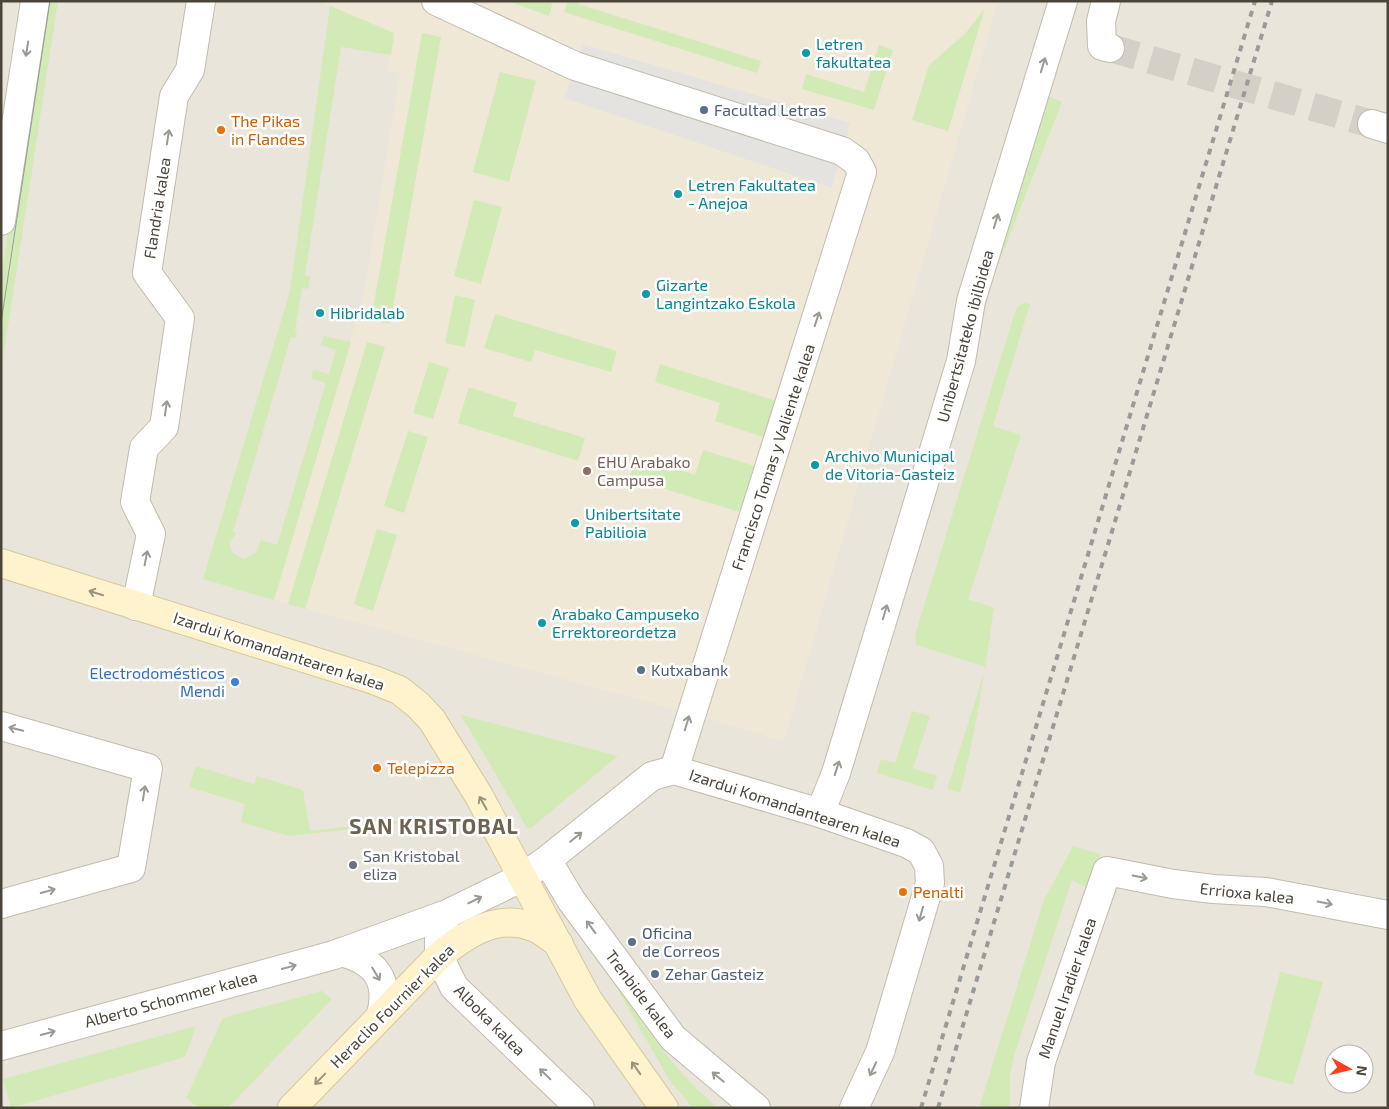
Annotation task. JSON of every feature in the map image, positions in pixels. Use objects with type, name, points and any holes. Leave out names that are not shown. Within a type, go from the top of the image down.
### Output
[{"type":"main road","name":"Izardui Komandantearen kalea","points":[[1,563],[374,680],[399,690],[418,705],[432,720],[479,796],[588,1000],[664,1108]]},
{"type":"main road","name":"Heraclio Fournier kalea","points":[[292,1108],[439,956],[460,939],[485,926],[512,921],[534,927],[559,944]]},
{"type":"street","points":[[1,221],[35,1]]},
{"type":"street","name":"Flandria kalea","points":[[136,606],[151,534],[135,502],[144,448],[164,427],[180,318],[147,273],[174,96],[190,70],[201,1]]},
{"type":"street","name":"Francisco Tomas y Valiente kalea","points":[[436,1],[564,62],[842,151],[856,161],[862,172],[858,190],[663,773]]},
{"type":"street","name":"Unibertsitateko ibilbidea","points":[[820,813],[836,773],[961,361],[971,300],[1063,1]]},
{"type":"street","points":[[1106,1],[1101,21],[1106,47]]},
{"type":"street","points":[[1,726],[148,768],[131,868],[1,904]]},
{"type":"street","points":[[523,876],[663,773]]},
{"type":"street","name":"Izardui Komandantearen kalea","points":[[663,773],[820,813],[906,843],[921,851],[930,866],[930,883],[880,1052],[854,1108]]},
{"type":"street","name":"Trenbide kalea","points":[[547,860],[571,900],[673,1038],[756,1108]]},
{"type":"street","name":"Errioxa kalea","points":[[1107,871],[1181,885],[1266,892],[1388,915]]},
{"type":"street","name":"Manuel Iradier kalea","points":[[1034,1108],[1041,1062],[1107,871]]},
{"type":"street","name":"Alberto Schommer kalea","points":[[1,1046],[341,952],[446,914],[523,876]]},
{"type":"street","name":"Alboka kalea","points":[[446,914],[439,932],[439,956],[454,987],[580,1108]]},
{"type":"street","points":[[341,952],[367,961],[375,971],[382,984],[385,999],[381,1015]]},
{"type":"shaded area","points":[[1,1],[1388,1],[1388,1108],[1,1108]]},
{"type":"shaded area","name":"EHU Arabako Campusa","points":[[318,1],[998,1],[784,741],[700,716],[274,600],[365,289],[400,74],[388,70],[394,33]]},
{"type":"shaded area","name":"Facultad Letras","points":[[582,44],[850,123],[832,188],[564,98]]},
{"type":"green space","points":[[43,1],[58,1],[1,371],[1,277]]},
{"type":"green space","points":[[508,1],[553,1],[549,16]]},
{"type":"green space","points":[[568,1],[579,1],[578,4],[761,61],[757,73],[564,12]]},
{"type":"green space","points":[[330,6],[394,33],[391,55],[341,47],[305,275],[310,276],[308,289],[302,288],[295,331],[297,332],[296,338],[291,337],[233,532],[236,533],[229,544],[233,553],[243,559],[255,554],[261,540],[277,545],[326,383],[311,378],[313,370],[329,374],[336,350],[321,345],[324,336],[351,342],[274,600],[203,579],[290,291]]},
{"type":"green space","points":[[985,8],[948,131],[912,120],[929,65],[965,34]]},
{"type":"green space","points":[[422,33],[441,37],[390,324],[371,320]]},
{"type":"green space","points":[[879,45],[893,50],[874,110],[802,89],[806,74],[864,92]]},
{"type":"green space","points":[[500,72],[536,81],[509,182],[473,172]]},
{"type":"green space","points":[[1046,95],[1062,102],[993,278],[990,278]]},
{"type":"green space","points":[[474,200],[502,207],[481,284],[454,276]]},
{"type":"green space","points":[[455,295],[475,300],[465,347],[445,343]]},
{"type":"green space","points":[[1024,303],[1030,304],[993,426],[1021,435],[968,599],[994,608],[985,667],[920,646],[916,644],[915,635],[1015,312],[1018,306]]},
{"type":"green space","points":[[495,314],[617,351],[611,372],[535,350],[531,362],[484,348]]},
{"type":"green space","points":[[367,342],[385,347],[305,609],[288,604]]},
{"type":"green space","points":[[429,362],[449,368],[433,419],[413,413]]},
{"type":"green space","points":[[660,364],[780,402],[769,439],[715,421],[720,403],[655,382]]},
{"type":"green space","points":[[469,387],[517,403],[513,416],[585,438],[578,461],[458,423]]},
{"type":"green space","points":[[408,431],[428,437],[404,513],[384,506]]},
{"type":"green space","points":[[703,450],[758,467],[743,513],[629,478],[636,456],[695,475]]},
{"type":"green space","points":[[377,529],[397,535],[373,611],[354,604]]},
{"type":"green space","points":[[984,672],[971,747],[960,793],[947,789]]},
{"type":"green space","points":[[912,711],[930,716],[913,768],[937,776],[933,790],[877,773],[881,759],[895,763]]},
{"type":"green space","points":[[461,715],[618,756],[531,828],[527,828]]},
{"type":"green space","points":[[196,766],[254,784],[257,776],[303,790],[310,831],[397,821],[397,824],[289,836],[241,822],[245,804],[189,787]]},
{"type":"green space","points":[[1073,846],[1100,854],[1088,888],[1072,880],[1013,1059],[1010,1077],[1010,1108],[979,1108],[1044,900]]},
{"type":"green space","points":[[607,971],[658,1044],[686,1078],[718,1108],[693,1108],[670,1081]]},
{"type":"green space","points":[[1280,972],[1323,982],[1293,1085],[1254,1074]]},
{"type":"green space","points":[[322,991],[332,999],[228,1108],[199,1108],[186,1098],[223,1018]]},
{"type":"green space","points":[[196,1026],[185,1057],[11,1108],[3,1079]]},
{"type":"tunnel","points":[[1110,48],[1372,124]]},
{"type":"tram line","points":[[1,323],[50,1]]},
{"type":"railway","points":[[921,1108],[1255,1]]},
{"type":"railway","points":[[938,1108],[1272,1]]},
{"type":"place","name":"Letren fakultatea","points":[[806,53]]},
{"type":"place","name":"Facultad Letras","points":[[704,110]]},
{"type":"place","name":"The Pikas in Flandes","points":[[221,130]]},
{"type":"place","name":"Letren Fakultatea - Anejoa","points":[[678,194]]},
{"type":"place","name":"Gizarte Langintzako Eskola","points":[[646,294]]},
{"type":"place","name":"Hibridalab","points":[[320,313]]},
{"type":"place","name":"Archivo Municipal de Vitoria-Gasteiz","points":[[815,465]]},
{"type":"place","name":"EHU Arabako Campusa","points":[[587,471]]},
{"type":"place","name":"Unibertsitate Pabilioia","points":[[575,523]]},
{"type":"place","name":"Arabako Campuseko Errektoreordetza","points":[[542,623]]},
{"type":"place","name":"Kutxabank","points":[[641,670]]},
{"type":"place","name":"Electrodomésticos Mendi","points":[[235,682]]},
{"type":"place","name":"Telepizza","points":[[377,768]]},
{"type":"place","name":"San Kristobal eliza","points":[[353,865]]},
{"type":"place","name":"Penalti","points":[[903,892]]},
{"type":"place","name":"Oficina de Correos","points":[[632,942]]},
{"type":"place","name":"Zehar Gasteiz","points":[[655,974]]},
{"type":"district","name":"SAN KRISTOBAL","points":[[434,827]]}]
